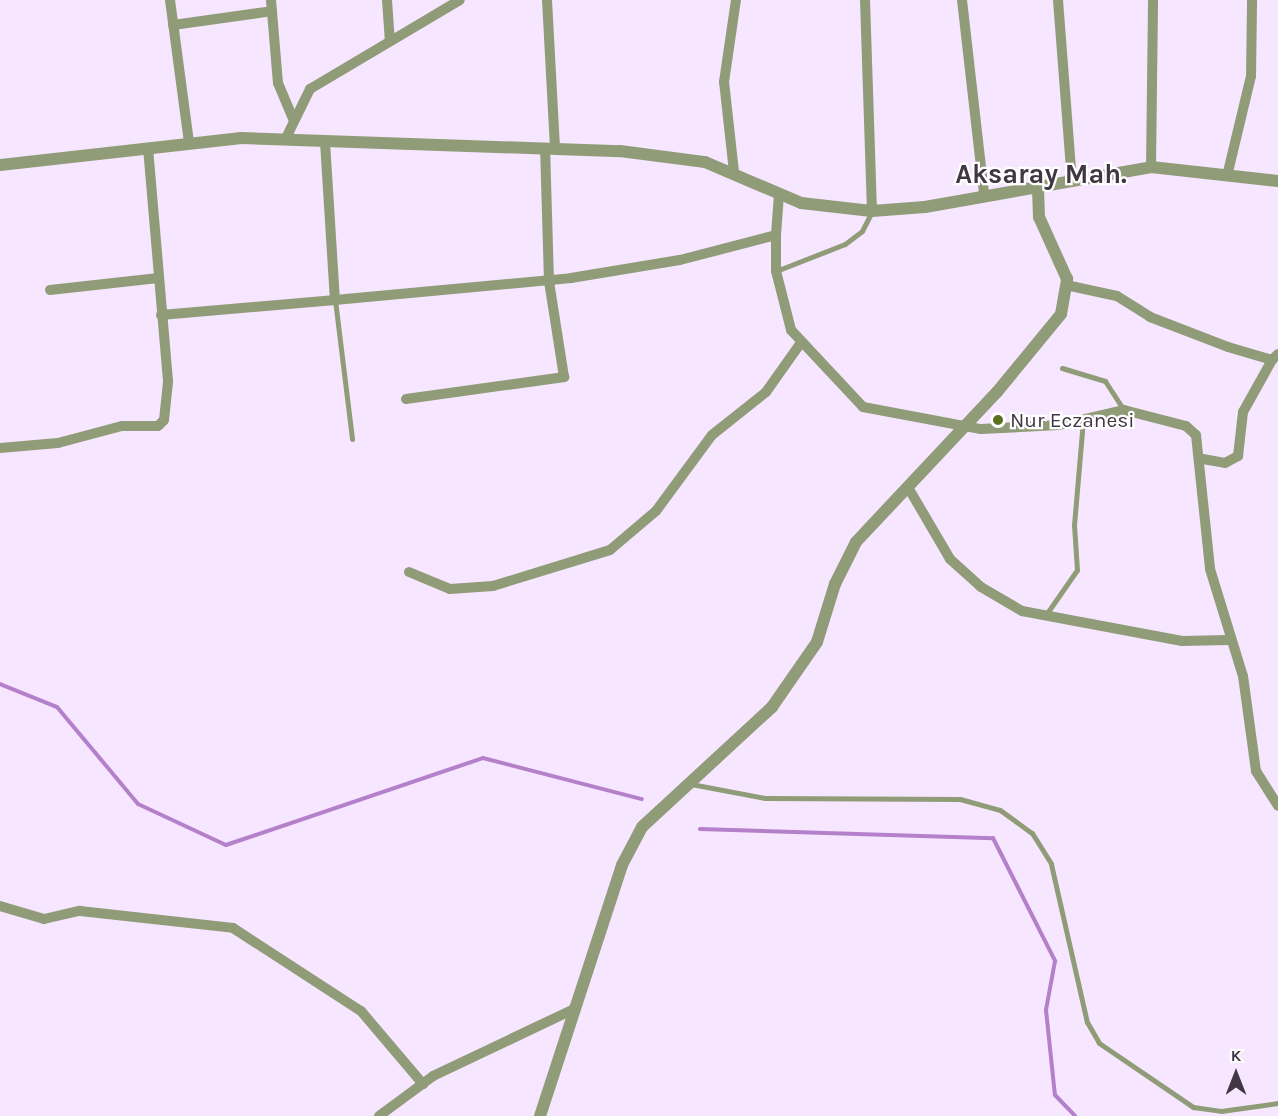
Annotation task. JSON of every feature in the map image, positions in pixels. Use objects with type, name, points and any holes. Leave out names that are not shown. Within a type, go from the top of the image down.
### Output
[{"type":"street","points":[[170,0],[189,143]]},
{"type":"street","points":[[387,0],[390,39]]},
{"type":"street","points":[[286,138],[310,89],[390,39],[460,0]]},
{"type":"street","points":[[406,399],[564,377],[549,281],[550,148],[547,0]]},
{"type":"street","points":[[734,172],[724,82],[736,0]]},
{"type":"street","points":[[865,0],[872,211]]},
{"type":"street","points":[[962,0],[984,194]]},
{"type":"street","points":[[1058,0],[1072,181]]},
{"type":"street","points":[[1151,167],[1152,0]]},
{"type":"street","points":[[1227,176],[1251,76],[1252,0]]},
{"type":"street","points":[[173,25],[271,6],[278,83],[294,121]]},
{"type":"street","points":[[0,165],[189,143],[286,138],[326,142],[550,148],[679,156],[734,172],[801,203],[872,211],[1151,167],[1278,181]]},
{"type":"street","points":[[326,142],[335,300]]},
{"type":"street","points":[[0,448],[161,424],[168,381],[148,148]]},
{"type":"street","points":[[540,1116],[622,865],[642,827],[772,707],[817,642],[835,584],[856,542],[909,489],[1061,314],[1066,285],[1039,217],[1038,186]]},
{"type":"street","points":[[778,194],[776,271],[785,314],[800,344],[862,407],[963,427],[1006,429],[1083,422],[1124,410],[1186,426],[1202,444],[1205,542],[1230,640],[1243,676],[1256,771],[1278,806]]},
{"type":"street","points":[[161,315],[549,281],[680,260],[776,235]]},
{"type":"street","points":[[50,290],[158,278]]},
{"type":"street","points":[[1066,285],[1117,296],[1150,317],[1275,357],[1243,412],[1238,456],[1225,463],[1203,459]]},
{"type":"street","points":[[409,572],[450,589],[493,586],[610,550],[656,511],[712,435],[766,392],[800,344]]},
{"type":"street","points":[[909,489],[950,559],[999,600],[1044,617],[1182,641],[1230,640]]},
{"type":"street","points":[[0,906],[44,919],[80,911],[232,928],[361,1011],[423,1084]]},
{"type":"street","points":[[379,1116],[423,1084],[576,1008]]},
{"type":"lane","points":[[776,271],[845,244],[862,231],[872,211]]},
{"type":"lane","points":[[335,300],[352,439]]},
{"type":"lane","points":[[1062,368],[1105,381],[1124,410]]},
{"type":"lane","points":[[1044,617],[1077,570],[1074,525],[1083,422]]},
{"type":"lane","points":[[689,783],[765,798],[960,799],[1000,810],[1032,833],[1051,864],[1087,1022],[1099,1043],[1193,1107],[1221,1112],[1278,1103]]},
{"type":"waterway","points":[[0,684],[57,707],[138,804],[226,845],[483,758],[642,799]]},
{"type":"waterway","points":[[700,829],[993,838],[1055,961],[1046,1010],[1055,1095],[1075,1116]]},
{"type":"place","name":"Nur Eczanesi","points":[[998,420]]},
{"type":"district","name":"Aksaray Mah.","points":[[1041,175]]}]
